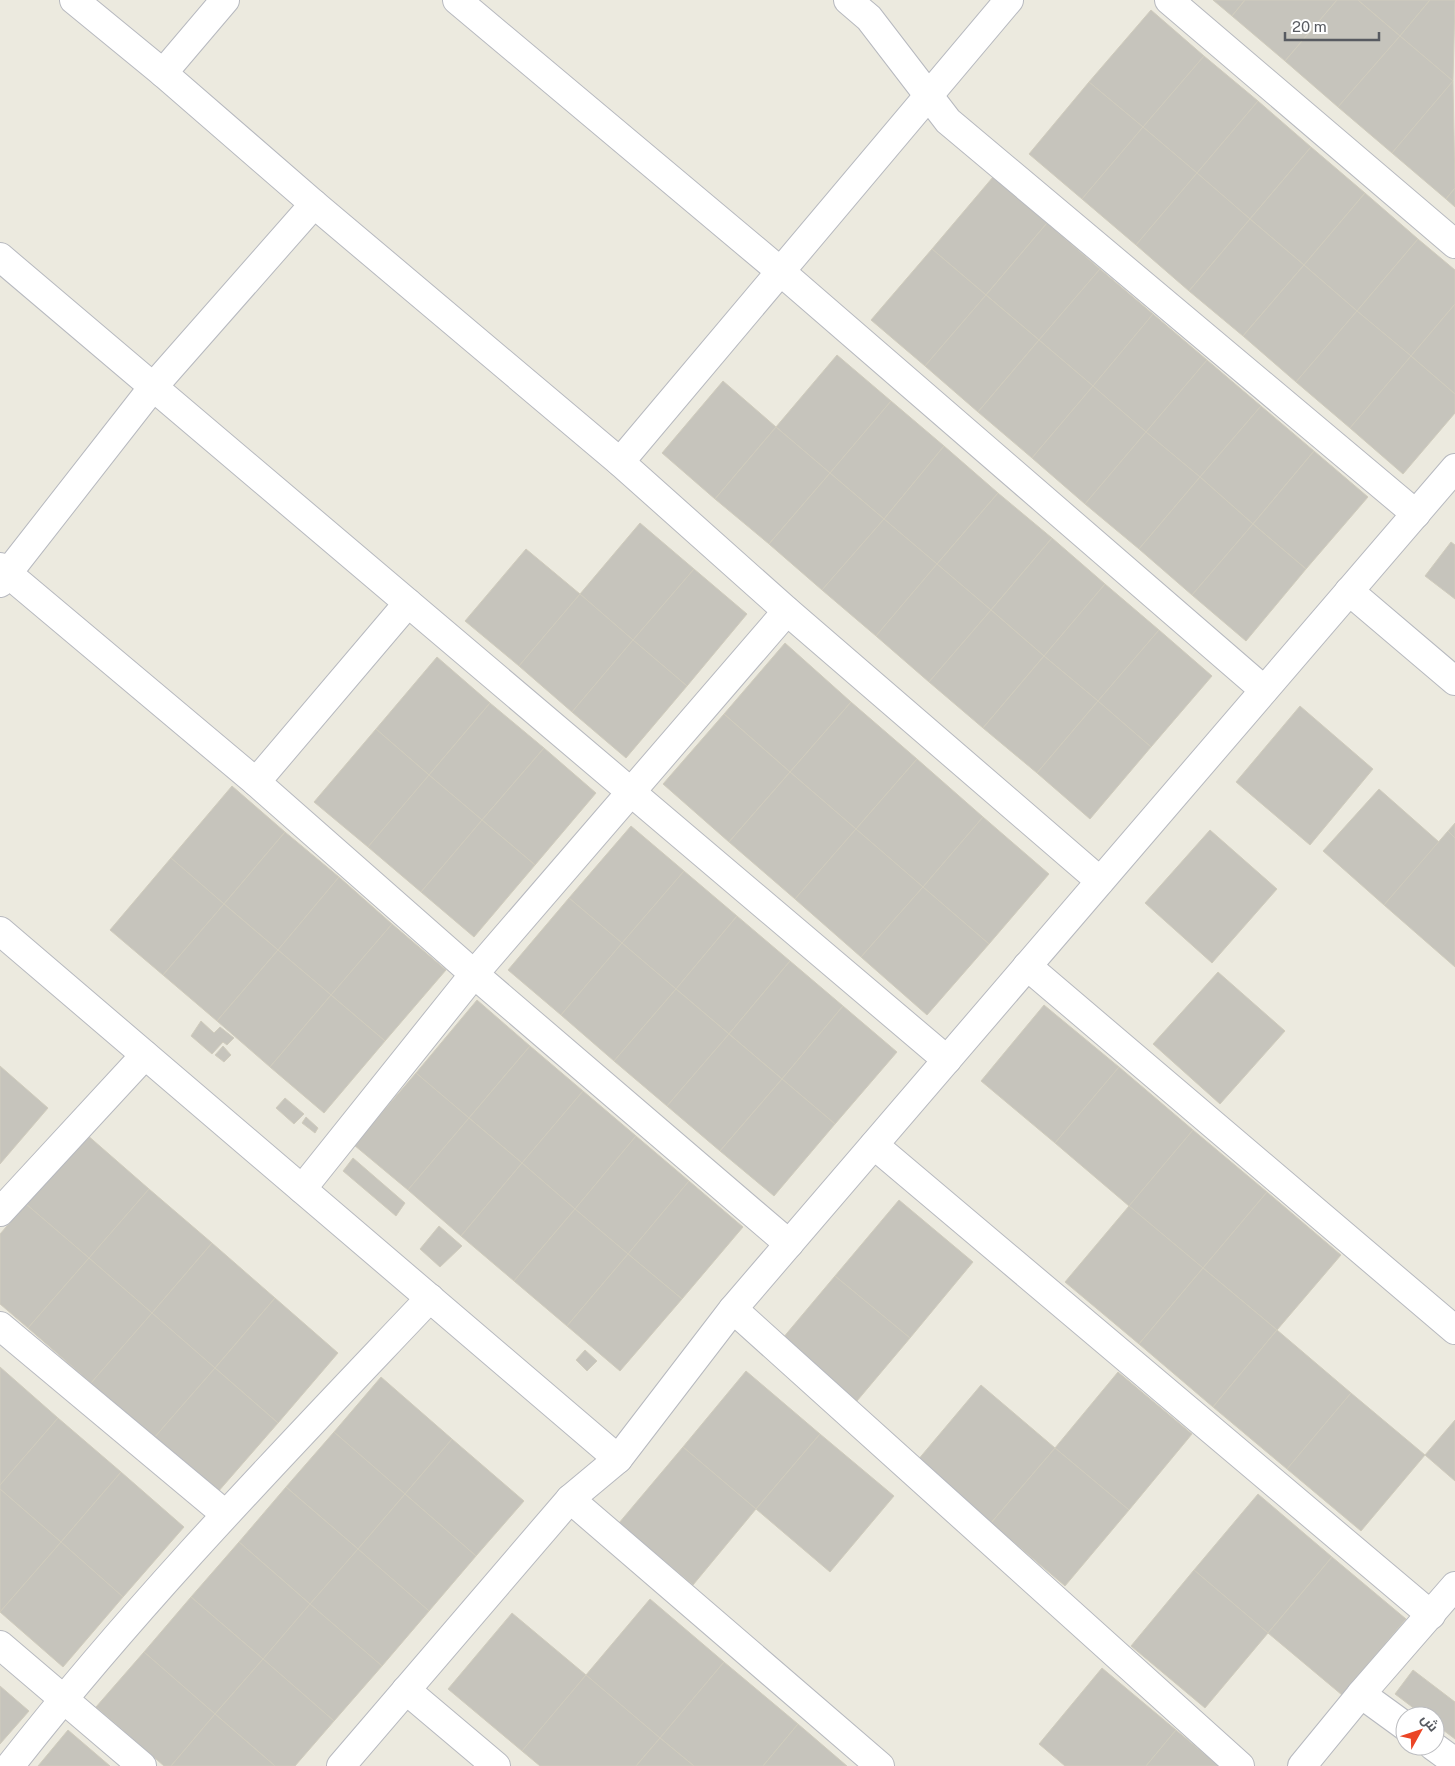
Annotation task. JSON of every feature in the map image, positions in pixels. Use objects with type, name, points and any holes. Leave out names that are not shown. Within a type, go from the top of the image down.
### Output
[{"type":"street","points":[[74,0],[162,72],[314,204],[620,462],[787,611],[1100,881]]},
{"type":"street","points":[[162,72],[225,0]]},
{"type":"street","points":[[457,0],[780,271],[1264,690]]},
{"type":"street","points":[[848,0],[869,18],[948,121],[1416,514]]},
{"type":"street","points":[[620,462],[1009,0]]},
{"type":"street","points":[[1169,0],[1455,244]]},
{"type":"street","points":[[314,204],[153,387],[2,574],[256,782],[474,974],[789,1244]]},
{"type":"street","points":[[0,257],[947,1060]]},
{"type":"street","points":[[341,1766],[570,1499],[618,1459],[733,1309],[1455,468]]},
{"type":"street","points":[[1349,591],[1455,681]]},
{"type":"street","points":[[256,782],[408,603]]},
{"type":"street","points":[[302,1189],[474,974],[787,611]]},
{"type":"street","points":[[0,931],[618,1459]]},
{"type":"street","points":[[1027,966],[1455,1330]]},
{"type":"street","points":[[0,1212],[146,1055]]},
{"type":"street","points":[[874,1145],[1431,1614]]},
{"type":"street","points":[[10,1766],[62,1699],[226,1514],[430,1298]]},
{"type":"street","points":[[733,1309],[1240,1766]]},
{"type":"street","points":[[0,1326],[226,1514]]},
{"type":"street","points":[[570,1499],[880,1766]]},
{"type":"street","points":[[1302,1766],[1361,1694],[1455,1586]]},
{"type":"street","points":[[0,1645],[142,1766]]},
{"type":"street","points":[[406,1690],[496,1766]]},
{"type":"street","points":[[1361,1694],[1395,1719]]},
{"type":"building","points":[[1213,0],[1245,0],[1232,16]]},
{"type":"building","points":[[1245,0],[1337,0],[1285,61],[1232,16]]},
{"type":"building","points":[[1337,0],[1358,0],[1400,36],[1338,107],[1285,61]]},
{"type":"building","points":[[1358,0],[1430,0],[1400,36]]},
{"type":"building","points":[[1430,0],[1455,0],[1453,81],[1400,36]]},
{"type":"building","points":[[1151,10],[1204,56],[1143,127],[1089,82]]},
{"type":"building","points":[[1400,36],[1453,81],[1392,153],[1338,107]]},
{"type":"building","points":[[1204,56],[1258,101],[1197,173],[1143,127]]},
{"type":"building","points":[[1453,81],[1455,188],[1446,199],[1392,153]]},
{"type":"building","points":[[1089,82],[1143,127],[1082,199],[1029,154]]},
{"type":"building","points":[[1258,101],[1311,147],[1250,219],[1197,173]]},
{"type":"building","points":[[1143,127],[1197,173],[1136,245],[1082,199]]},
{"type":"building","points":[[1311,147],[1365,193],[1304,265],[1250,219]]},
{"type":"building","points":[[1197,173],[1250,219],[1189,291],[1136,245]]},
{"type":"building","points":[[993,177],[1047,223],[986,295],[932,249]]},
{"type":"building","points":[[1455,188],[1455,207],[1446,199]]},
{"type":"building","points":[[1365,193],[1418,239],[1357,311],[1304,265]]},
{"type":"building","points":[[1250,219],[1304,265],[1243,336],[1189,291]]},
{"type":"building","points":[[1047,223],[1100,269],[1039,340],[986,295]]},
{"type":"building","points":[[1418,239],[1455,270],[1455,304],[1411,356],[1357,311]]},
{"type":"building","points":[[932,249],[986,295],[925,366],[871,320]]},
{"type":"building","points":[[1304,265],[1357,311],[1296,382],[1243,336]]},
{"type":"building","points":[[1100,269],[1153,314],[1093,386],[1039,340]]},
{"type":"building","points":[[986,295],[1039,340],[978,412],[925,366]]},
{"type":"building","points":[[1455,304],[1455,394],[1411,356]]},
{"type":"building","points":[[1357,311],[1411,356],[1350,428],[1296,382]]},
{"type":"building","points":[[1153,314],[1207,360],[1146,432],[1093,386]]},
{"type":"building","points":[[1039,340],[1093,386],[1032,458],[978,412]]},
{"type":"building","points":[[837,355],[891,401],[830,473],[776,427]]},
{"type":"building","points":[[1411,356],[1455,394],[1455,413],[1403,474],[1350,428]]},
{"type":"building","points":[[1207,360],[1261,406],[1200,477],[1146,432]]},
{"type":"building","points":[[723,381],[776,427],[715,499],[662,453]]},
{"type":"building","points":[[1093,386],[1146,432],[1085,504],[1032,458]]},
{"type":"building","points":[[891,401],[944,446],[884,519],[830,473]]},
{"type":"building","points":[[1261,406],[1314,451],[1253,524],[1200,477]]},
{"type":"building","points":[[776,427],[830,473],[769,544],[715,499]]},
{"type":"building","points":[[1146,432],[1200,477],[1139,549],[1085,504]]},
{"type":"building","points":[[944,446],[998,493],[937,564],[884,519]]},
{"type":"building","points":[[1314,451],[1368,497],[1306,569],[1253,524]]},
{"type":"building","points":[[830,473],[884,519],[822,590],[769,544]]},
{"type":"building","points":[[1200,477],[1253,524],[1192,595],[1139,549]]},
{"type":"building","points":[[998,493],[1052,538],[991,610],[937,564]]},
{"type":"building","points":[[884,519],[937,564],[876,636],[822,590]]},
{"type":"building","points":[[640,523],[694,569],[633,640],[580,594]]},
{"type":"building","points":[[1253,524],[1306,569],[1246,641],[1192,595]]},
{"type":"building","points":[[1052,538],[1105,584],[1044,656],[991,610]]},
{"type":"building","points":[[1451,542],[1455,545],[1455,599],[1425,576]]},
{"type":"building","points":[[526,549],[580,594],[519,666],[465,621]]},
{"type":"building","points":[[937,564],[991,610],[929,682],[876,636]]},
{"type":"building","points":[[694,569],[747,614],[687,686],[633,640]]},
{"type":"building","points":[[1105,584],[1159,630],[1098,701],[1044,656]]},
{"type":"building","points":[[580,594],[633,640],[572,712],[519,666]]},
{"type":"building","points":[[991,610],[1044,656],[983,728],[929,682]]},
{"type":"building","points":[[1159,630],[1212,676],[1151,747],[1098,701]]},
{"type":"building","points":[[633,640],[687,686],[626,758],[572,712]]},
{"type":"building","points":[[785,643],[851,702],[790,772],[724,714]]},
{"type":"building","points":[[1044,656],[1098,701],[1037,773],[983,728]]},
{"type":"building","points":[[437,657],[490,703],[429,775],[376,729]]},
{"type":"building","points":[[1098,701],[1151,747],[1090,819],[1037,773]]},
{"type":"building","points":[[851,702],[917,759],[856,829],[790,772]]},
{"type":"building","points":[[490,703],[544,748],[482,820],[429,775]]},
{"type":"building","points":[[1300,706],[1373,769],[1310,845],[1236,782]]},
{"type":"building","points":[[724,714],[790,772],[729,842],[663,784]]},
{"type":"building","points":[[376,729],[429,775],[368,847],[314,802]]},
{"type":"building","points":[[544,748],[596,793],[535,865],[482,820]]},
{"type":"building","points":[[917,759],[983,817],[923,887],[856,829]]},
{"type":"building","points":[[790,772],[856,829],[795,899],[729,842]]},
{"type":"building","points":[[429,775],[482,820],[421,892],[368,847]]},
{"type":"building","points":[[232,786],[285,832],[224,904],[171,858]]},
{"type":"building","points":[[1379,789],[1439,842],[1384,905],[1323,851]]},
{"type":"building","points":[[983,817],[1049,874],[989,944],[923,887]]},
{"type":"building","points":[[482,820],[535,865],[474,937],[421,892]]},
{"type":"building","points":[[1455,823],[1455,838],[1448,831]]},
{"type":"building","points":[[631,826],[684,871],[622,943],[569,898]]},
{"type":"building","points":[[856,829],[923,887],[861,957],[795,899]]},
{"type":"building","points":[[1210,830],[1277,889],[1212,963],[1145,903]]},
{"type":"building","points":[[1448,831],[1455,838],[1455,967],[1384,905]]},
{"type":"building","points":[[285,832],[339,877],[278,950],[224,904]]},
{"type":"building","points":[[171,858],[224,904],[163,975],[110,930]]},
{"type":"building","points":[[684,871],[737,916],[676,989],[622,943]]},
{"type":"building","points":[[339,877],[392,924],[331,995],[278,950]]},
{"type":"building","points":[[923,887],[989,944],[927,1015],[861,957]]},
{"type":"building","points":[[569,898],[622,943],[561,1015],[508,970]]},
{"type":"building","points":[[224,904],[278,950],[217,1021],[163,975]]},
{"type":"building","points":[[737,916],[790,961],[729,1034],[676,989]]},
{"type":"building","points":[[392,924],[446,970],[385,1041],[331,995]]},
{"type":"building","points":[[622,943],[676,989],[614,1061],[561,1015]]},
{"type":"building","points":[[278,950],[331,995],[270,1067],[217,1021]]},
{"type":"building","points":[[790,961],[843,1006],[782,1079],[729,1034]]},
{"type":"building","points":[[1218,972],[1285,1031],[1220,1104],[1153,1044]]},
{"type":"building","points":[[676,989],[729,1034],[667,1106],[614,1061]]},
{"type":"building","points":[[331,995],[385,1041],[324,1113],[270,1067]]},
{"type":"building","points":[[477,1000],[530,1046],[469,1118],[416,1073]]},
{"type":"building","points":[[1044,1005],[1119,1067],[1055,1143],[981,1081]]},
{"type":"building","points":[[843,1006],[897,1052],[835,1124],[782,1079]]},
{"type":"building","points":[[201,1021],[214,1033],[220,1027],[234,1038],[227,1045],[223,1042],[212,1054],[191,1036]]},
{"type":"building","points":[[729,1034],[782,1079],[720,1151],[667,1106]]},
{"type":"building","points":[[223,1046],[231,1055],[224,1062],[215,1055]]},
{"type":"building","points":[[530,1046],[583,1091],[522,1163],[469,1118]]},
{"type":"building","points":[[0,1066],[48,1108],[0,1164]]},
{"type":"building","points":[[1119,1067],[1193,1130],[1129,1206],[1055,1143]]},
{"type":"building","points":[[416,1073],[469,1118],[408,1190],[354,1145]]},
{"type":"building","points":[[782,1079],[835,1124],[774,1196],[720,1151]]},
{"type":"building","points":[[583,1091],[636,1136],[575,1209],[522,1163]]},
{"type":"building","points":[[285,1098],[304,1114],[294,1124],[276,1108]]},
{"type":"building","points":[[306,1117],[318,1128],[315,1133],[302,1123]]},
{"type":"building","points":[[469,1118],[522,1163],[461,1236],[408,1190]]},
{"type":"building","points":[[1193,1130],[1267,1192],[1203,1268],[1129,1206]]},
{"type":"building","points":[[86,1134],[149,1189],[89,1258],[26,1204]]},
{"type":"building","points":[[636,1136],[689,1181],[628,1254],[575,1209]]},
{"type":"building","points":[[353,1158],[405,1203],[396,1216],[343,1171]]},
{"type":"building","points":[[522,1163],[575,1209],[514,1281],[461,1236]]},
{"type":"building","points":[[689,1181],[743,1227],[682,1299],[628,1254]]},
{"type":"building","points":[[149,1189],[212,1243],[152,1313],[89,1258]]},
{"type":"building","points":[[1267,1192],[1341,1255],[1277,1330],[1203,1268]]},
{"type":"building","points":[[899,1200],[973,1262],[910,1338],[835,1276]]},
{"type":"building","points":[[26,1204],[89,1258],[28,1328],[0,1304],[0,1234]]},
{"type":"building","points":[[1129,1206],[1203,1268],[1139,1344],[1065,1282]]},
{"type":"building","points":[[575,1209],[628,1254],[567,1326],[514,1281]]},
{"type":"building","points":[[439,1226],[462,1246],[440,1267],[420,1249]]},
{"type":"building","points":[[212,1243],[275,1298],[215,1368],[152,1313]]},
{"type":"building","points":[[628,1254],[682,1299],[620,1371],[567,1326]]},
{"type":"building","points":[[89,1258],[152,1313],[91,1383],[28,1328]]},
{"type":"building","points":[[1203,1268],[1277,1330],[1213,1407],[1139,1344]]},
{"type":"building","points":[[835,1276],[910,1338],[846,1414],[772,1351]]},
{"type":"building","points":[[275,1298],[338,1353],[278,1423],[215,1368]]},
{"type":"building","points":[[152,1313],[215,1368],[154,1438],[91,1383]]},
{"type":"building","points":[[1277,1330],[1351,1393],[1287,1469],[1213,1407]]},
{"type":"building","points":[[585,1350],[597,1361],[587,1371],[576,1360]]},
{"type":"building","points":[[0,1367],[58,1418],[0,1485]]},
{"type":"building","points":[[215,1368],[278,1423],[217,1493],[154,1438]]},
{"type":"building","points":[[746,1371],[820,1434],[756,1509],[683,1447]]},
{"type":"building","points":[[1118,1372],[1192,1434],[1129,1510],[1055,1448]]},
{"type":"building","points":[[381,1377],[452,1439],[405,1494],[334,1432]]},
{"type":"building","points":[[981,1385],[1055,1448],[991,1523],[917,1461]]},
{"type":"building","points":[[1351,1393],[1425,1455],[1361,1531],[1287,1469]]},
{"type":"building","points":[[58,1418],[121,1472],[61,1542],[0,1489],[0,1485]]},
{"type":"building","points":[[1455,1420],[1455,1481],[1425,1455]]},
{"type":"building","points":[[334,1432],[405,1494],[358,1549],[286,1487]]},
{"type":"building","points":[[820,1434],[894,1496],[830,1572],[756,1509]]},
{"type":"building","points":[[452,1439],[524,1501],[476,1556],[405,1494]]},
{"type":"building","points":[[683,1447],[756,1509],[693,1585],[619,1523]]},
{"type":"building","points":[[1055,1448],[1129,1510],[1065,1586],[991,1523]]},
{"type":"building","points":[[121,1472],[184,1527],[123,1597],[61,1542]]},
{"type":"building","points":[[286,1487],[358,1549],[310,1604],[239,1542]]},
{"type":"building","points":[[0,1489],[61,1542],[0,1612]]},
{"type":"building","points":[[405,1494],[476,1556],[429,1611],[358,1549]]},
{"type":"building","points":[[1258,1494],[1332,1557],[1268,1633],[1194,1570]]},
{"type":"building","points":[[61,1542],[123,1597],[63,1667],[0,1612]]},
{"type":"building","points":[[239,1542],[310,1604],[263,1659],[191,1597]]},
{"type":"building","points":[[358,1549],[429,1611],[382,1666],[310,1604]]},
{"type":"building","points":[[1332,1557],[1406,1619],[1342,1695],[1268,1633]]},
{"type":"building","points":[[1194,1570],[1268,1633],[1205,1708],[1131,1646]]},
{"type":"building","points":[[191,1597],[263,1659],[215,1714],[144,1652]]},
{"type":"building","points":[[650,1599],[724,1662],[660,1738],[586,1675]]},
{"type":"building","points":[[310,1604],[382,1666],[334,1721],[263,1659]]},
{"type":"building","points":[[512,1613],[586,1675],[522,1751],[448,1689]]},
{"type":"building","points":[[144,1652],[215,1714],[171,1766],[164,1766],[96,1707]]},
{"type":"building","points":[[263,1659],[334,1721],[295,1766],[275,1766],[215,1714]]},
{"type":"building","points":[[724,1662],[798,1724],[763,1766],[694,1766],[660,1738]]},
{"type":"building","points":[[1102,1668],[1176,1730],[1146,1766],[1065,1766],[1039,1744]]},
{"type":"building","points":[[1413,1670],[1455,1702],[1455,1739],[1445,1732],[1445,1706],[1411,1706],[1395,1694]]},
{"type":"building","points":[[586,1675],[660,1738],[636,1766],[540,1766],[522,1751]]},
{"type":"building","points":[[0,1686],[29,1711],[0,1744]]},
{"type":"building","points":[[215,1714],[275,1766],[171,1766]]},
{"type":"building","points":[[798,1724],[847,1766],[763,1766]]},
{"type":"building","points":[[68,1730],[110,1766],[38,1766]]},
{"type":"building","points":[[1176,1730],[1219,1766],[1146,1766]]},
{"type":"building","points":[[660,1738],[694,1766],[636,1766]]}]
